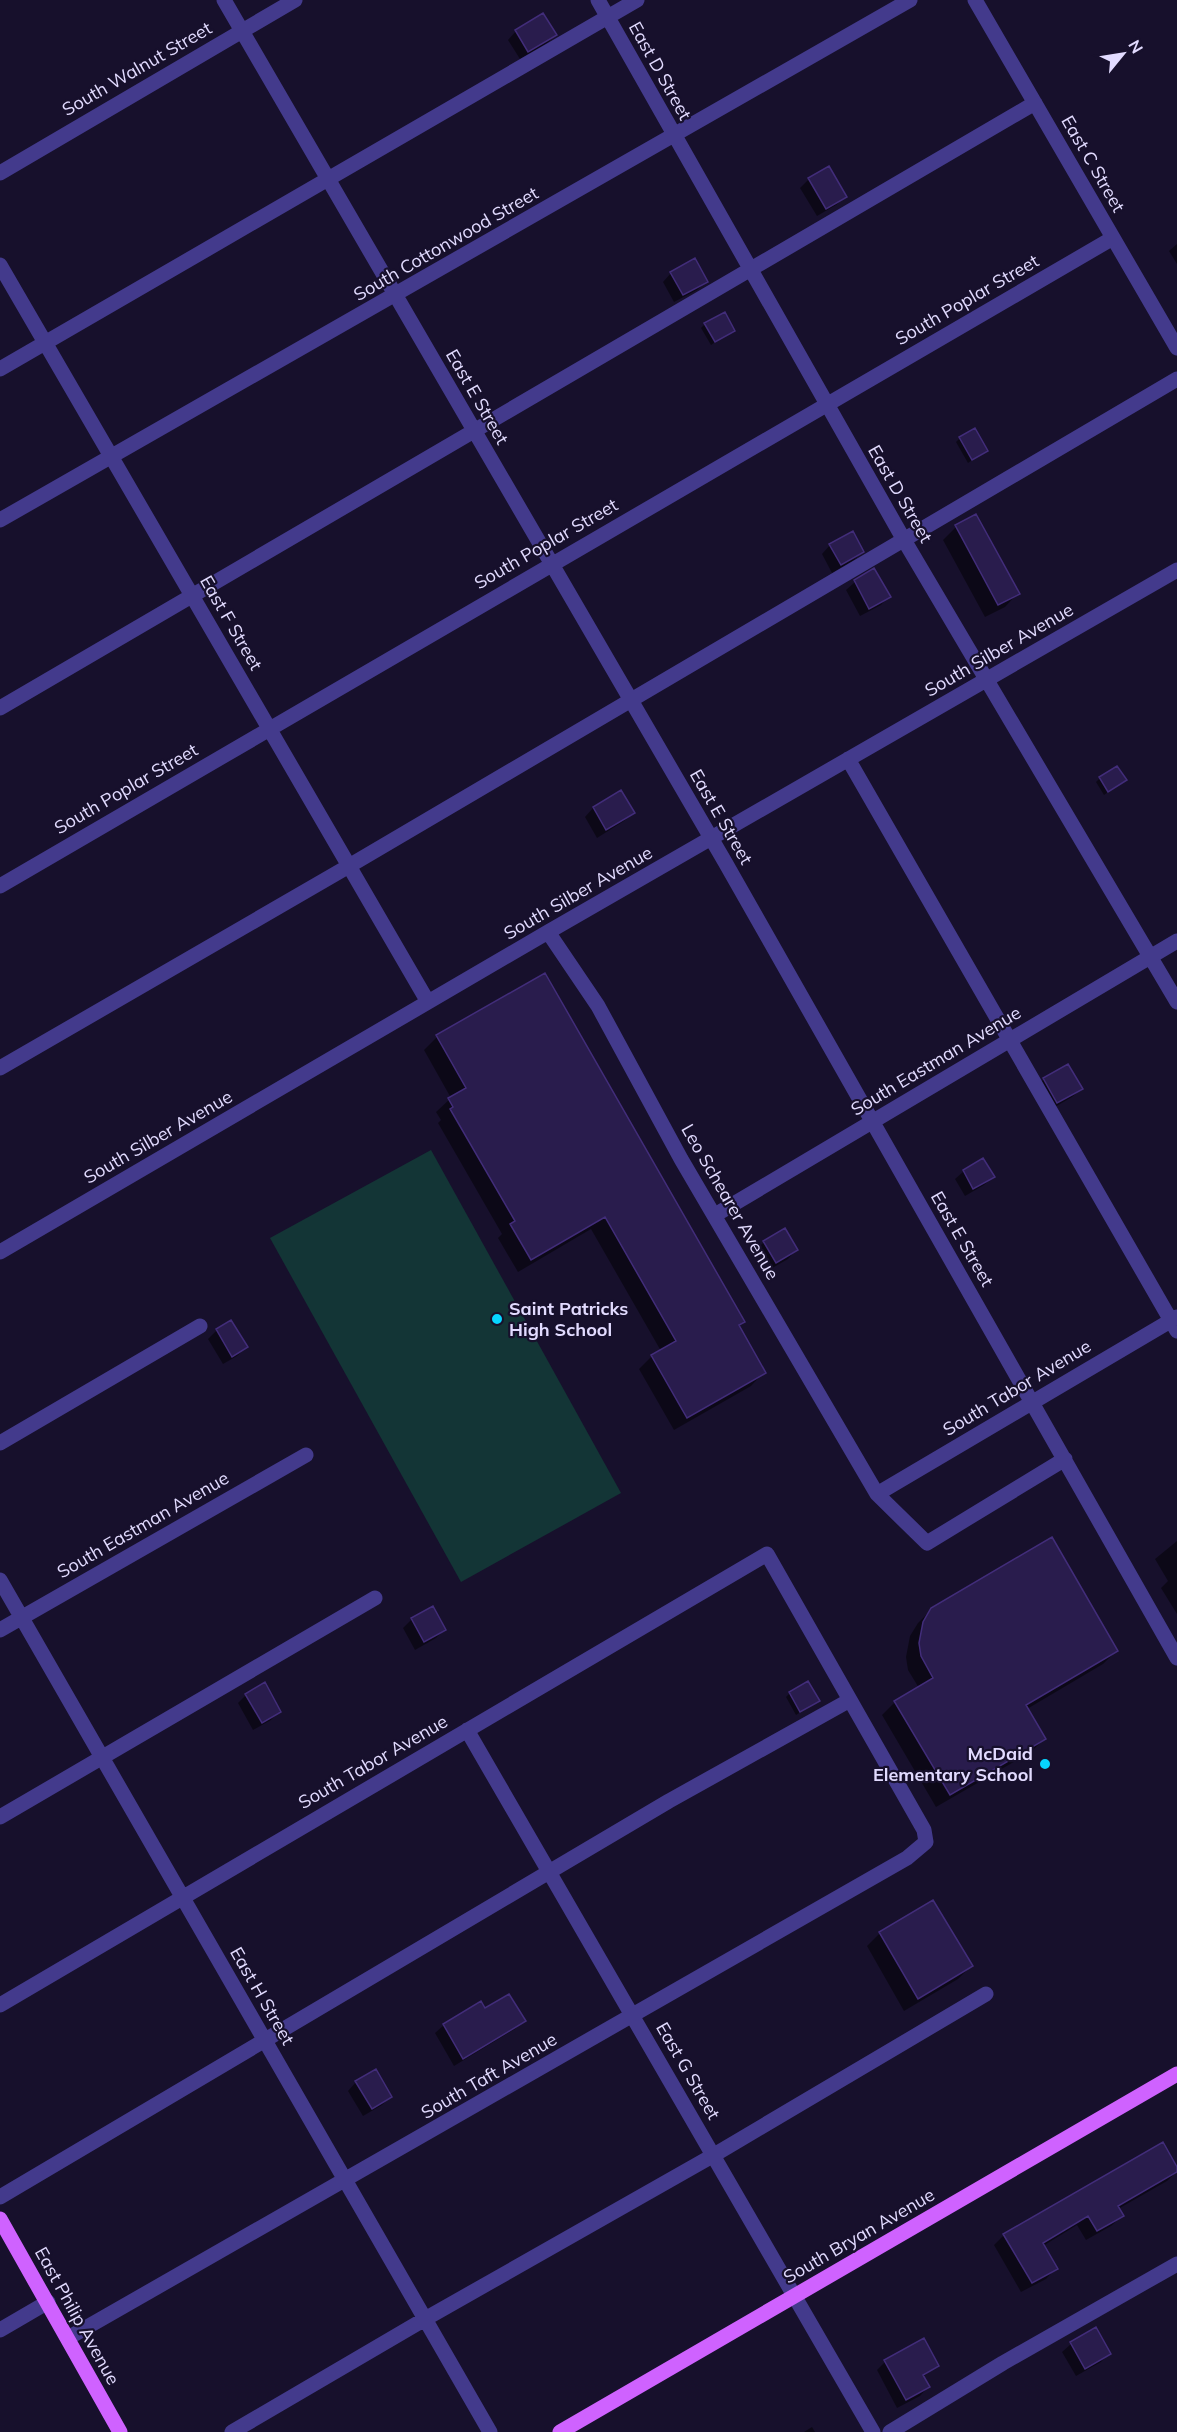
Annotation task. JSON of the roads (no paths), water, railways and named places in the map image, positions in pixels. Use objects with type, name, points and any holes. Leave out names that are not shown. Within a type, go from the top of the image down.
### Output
[{"type":"main road","name":"South Bryan Avenue","points":[[560,2432],[1177,2074]]},
{"type":"main road","name":"East Philip Avenue","points":[[0,2219],[120,2432]]},
{"type":"street","name":"East E Street","points":[[224,0],[711,838],[1177,1658]]},
{"type":"street","name":"South Walnut Street","points":[[0,172],[295,0]]},
{"type":"street","name":"East D Street","points":[[598,0],[904,540],[1177,1002]]},
{"type":"street","points":[[0,369],[637,0]]},
{"type":"street","name":"South Cottonwood Street","points":[[0,520],[396,296],[910,0]]},
{"type":"street","name":"East C Street","points":[[975,0],[1177,348]]},
{"type":"street","points":[[0,708],[1035,103]]},
{"type":"street","name":"South Poplar Street","points":[[0,886],[1113,238]]},
{"type":"street","name":"East F Street","points":[[0,265],[428,1002]]},
{"type":"street","points":[[0,1068],[349,866],[1177,379]]},
{"type":"street","name":"South Silber Avenue","points":[[0,1252],[1177,570]]},
{"type":"street","points":[[848,759],[1175,1323]]},
{"type":"street","name":"Leo Schearer Avenue","points":[[549,932],[598,1006],[681,1159],[877,1494],[927,1543],[1065,1459]]},
{"type":"street","name":"South Eastman Avenue","points":[[715,1215],[1177,941]]},
{"type":"street","name":"South Tabor Avenue","points":[[877,1494],[1032,1401],[1175,1323]]},
{"type":"street","points":[[0,1443],[200,1326]]},
{"type":"street","name":"South Eastman Avenue","points":[[0,1630],[306,1455]]},
{"type":"street","name":"South Tabor Avenue","points":[[0,2005],[767,1554],[850,1700]]},
{"type":"street","name":"East H Street","points":[[0,1580],[490,2432]]},
{"type":"street","points":[[0,1817],[375,1598]]},
{"type":"street","points":[[0,2197],[669,1801],[850,1700]]},
{"type":"street","name":"South Taft Avenue","points":[[68,2338],[907,1858],[926,1842],[924,1830],[850,1700]]},
{"type":"street","name":"East G Street","points":[[467,1730],[873,2432]]},
{"type":"street","points":[[232,2432],[425,2319],[714,2155],[986,1994]]},
{"type":"street","points":[[890,2432],[1003,2363],[1177,2264]]},
{"type":"street","points":[[0,2330],[48,2302]]},
{"type":"place","name":"Saint Patricks High School","points":[[497,1319]]},
{"type":"place","name":"McDaid Elementary School","points":[[1045,1764]]}]
